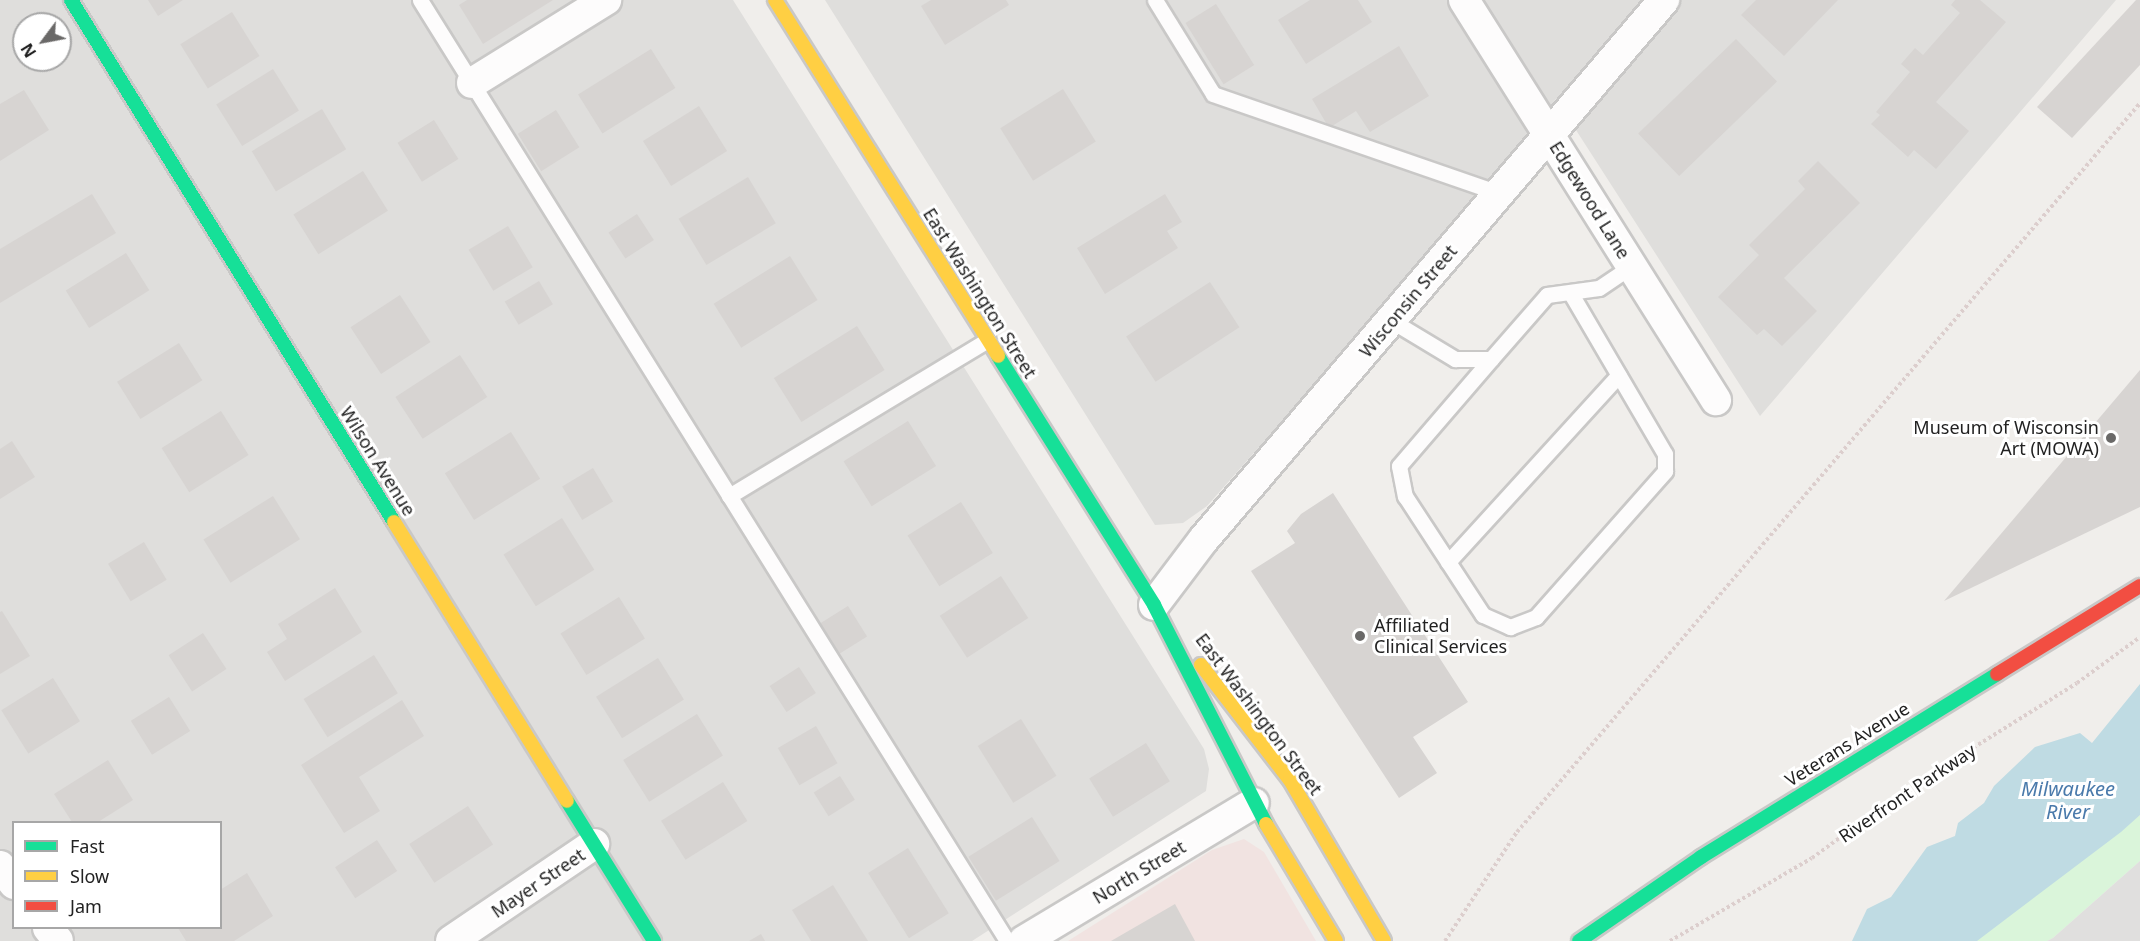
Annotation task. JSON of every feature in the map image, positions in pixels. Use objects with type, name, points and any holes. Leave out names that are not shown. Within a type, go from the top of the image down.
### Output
[{"type":"street","name":"Wilson Avenue","points":[[70,0],[654,941]]},
{"type":"street","points":[[472,83],[606,0]]},
{"type":"street","name":"East Washington Street","points":[[776,0],[1154,604],[1254,803],[1336,941]]},
{"type":"street","name":"Edgewood Lane","points":[[1464,0],[1716,400]]},
{"type":"street","name":"Wisconsin Street","points":[[1154,604],[1204,539],[1664,0]]},
{"type":"street","name":"Veterans Avenue","points":[[1578,941],[1626,905],[1701,857],[2140,586]]},
{"type":"street","name":"East Washington Street","points":[[1154,604],[1290,780],[1384,941]]},
{"type":"street","name":"North Street","points":[[1024,941],[1254,803]]},
{"type":"street","name":"Mayer Street","points":[[451,941],[594,844]]},
{"type":"street","points":[[0,866],[12,881]]},
{"type":"lane","points":[[420,0],[1007,941]]},
{"type":"lane","points":[[1155,0],[1213,94],[1499,193]]},
{"type":"lane","points":[[1571,294],[1665,454],[1665,471],[1536,617],[1510,627],[1483,615],[1405,496],[1399,466],[1547,295],[1571,294],[1599,288],[1632,266]]},
{"type":"lane","points":[[1392,321],[1455,359],[1491,359]]},
{"type":"lane","points":[[729,496],[988,339]]},
{"type":"lane","points":[[1448,562],[1619,375]]},
{"type":"path","points":[[1445,941],[1517,832],[2140,103]]},
{"type":"path","name":"Riverfront Parkway","points":[[1670,941],[1812,858],[1906,789],[2077,683],[2140,637]]},
{"type":"shaded area","points":[[0,0],[733,0],[1204,749],[1209,769],[1206,791],[972,941],[0,941]]},
{"type":"shaded area","points":[[825,0],[2116,0],[1760,416],[1556,99],[1344,351],[1207,506],[1183,523],[1155,525]]},
{"type":"shaded area","points":[[1244,839],[1264,852],[1316,941],[1068,941],[1212,850]]},
{"type":"shaded area","points":[[2140,861],[2140,941],[2047,941],[2053,938]]},
{"type":"green space","points":[[2140,815],[2140,861],[2053,938],[2047,941],[1974,941]]},
{"type":"water","name":"Milwaukee River","points":[[2140,684],[2140,815],[2121,832],[1977,941],[1852,941],[1867,909],[1891,897],[1927,847],[1955,836],[1958,823],[1984,803],[1994,786],[2035,747],[2080,733],[2092,743]]},
{"type":"building","points":[[148,0],[183,0],[158,16]]},
{"type":"building","points":[[467,0],[553,0],[483,44],[459,5]]},
{"type":"building","points":[[931,0],[1006,0],[1009,5],[945,45],[921,6]]},
{"type":"building","points":[[1310,0],[1358,0],[1372,22],[1306,64],[1278,20]]},
{"type":"building","points":[[1756,0],[1838,0],[1784,56],[1741,15]]},
{"type":"building","points":[[1955,0],[1980,0],[2006,22],[1936,102],[1969,131],[1936,169],[1914,150],[1908,157],[1871,124],[1880,115],[1876,112],[1910,72],[1901,64],[1915,48],[1923,55],[1960,13],[1951,5]]},
{"type":"building","points":[[2136,0],[2140,0],[2140,65],[2072,138],[2037,107]]},
{"type":"building","points":[[1216,4],[1254,65],[1224,84],[1185,23]]},
{"type":"building","points":[[232,12],[260,56],[208,88],[180,44]]},
{"type":"building","points":[[1736,39],[1777,81],[1679,176],[1638,133]]},
{"type":"building","points":[[1399,46],[1429,96],[1370,132],[1356,111],[1329,128],[1312,99]]},
{"type":"building","points":[[651,49],[675,88],[602,134],[578,95]]},
{"type":"building","points":[[273,69],[299,111],[242,146],[216,105]]},
{"type":"building","points":[[1063,89],[1096,142],[1033,181],[1000,128]]},
{"type":"building","points":[[24,90],[49,130],[0,161],[0,104]]},
{"type":"building","points":[[699,106],[727,151],[671,186],[643,141]]},
{"type":"building","points":[[322,109],[346,149],[276,192],[252,151]]},
{"type":"building","points":[[556,110],[579,147],[541,171],[518,134]]},
{"type":"building","points":[[434,120],[458,159],[422,182],[398,143]]},
{"type":"building","points":[[1818,161],[1860,203],[1784,278],[1817,311],[1782,346],[1764,329],[1757,335],[1718,297],[1759,255],[1749,245],[1805,189],[1798,181]]},
{"type":"building","points":[[363,171],[388,211],[318,254],[293,214]]},
{"type":"building","points":[[748,177],[776,223],[706,265],[679,219]]},
{"type":"building","points":[[92,194],[116,233],[0,303],[0,249]]},
{"type":"building","points":[[1165,194],[1182,222],[1167,231],[1178,248],[1105,294],[1077,248]]},
{"type":"building","points":[[637,214],[654,240],[625,259],[608,233]]},
{"type":"building","points":[[508,226],[533,267],[493,291],[469,250]]},
{"type":"building","points":[[126,253],[149,290],[89,328],[66,291]]},
{"type":"building","points":[[790,256],[818,300],[741,348],[714,304]]},
{"type":"building","points":[[539,281],[553,304],[519,325],[505,302]]},
{"type":"building","points":[[1210,282],[1239,327],[1156,382],[1126,336]]},
{"type":"building","points":[[400,295],[430,342],[381,374],[351,327]]},
{"type":"building","points":[[857,326],[885,370],[801,422],[774,378]]},
{"type":"building","points":[[179,343],[202,380],[140,419],[117,382]]},
{"type":"building","points":[[460,355],[487,397],[423,439],[395,397]]},
{"type":"building","name":"Museum of Wisconsin Art (MOWA)","points":[[2140,370],[2140,507],[1944,601]]},
{"type":"building","points":[[221,411],[249,455],[189,492],[162,448]]},
{"type":"building","points":[[908,421],[936,466],[872,506],[844,461]]},
{"type":"building","points":[[511,432],[540,479],[474,520],[445,473]]},
{"type":"building","points":[[12,441],[35,477],[0,499],[0,449]]},
{"type":"building","points":[[593,468],[613,501],[582,520],[562,487]]},
{"type":"building","name":"Affiliated Clinical Services","points":[[1333,493],[1468,702],[1413,737],[1437,773],[1399,798],[1251,571],[1295,543],[1287,531],[1301,514]]},
{"type":"building","points":[[273,496],[300,539],[230,583],[203,539]]},
{"type":"building","points":[[961,502],[993,553],[939,586],[908,535]]},
{"type":"building","points":[[562,518],[594,570],[536,606],[503,555]]},
{"type":"building","points":[[144,542],[167,580],[131,601],[108,564]]},
{"type":"building","points":[[1001,576],[1028,618],[967,658],[940,616]]},
{"type":"building","points":[[335,588],[362,632],[285,681],[267,652],[287,639],[278,624]]},
{"type":"building","points":[[619,597],[645,639],[586,675],[560,634]]},
{"type":"building","points":[[848,606],[867,637],[838,655],[819,624]]},
{"type":"building","points":[[2,611],[30,656],[0,674],[0,612]]},
{"type":"building","points":[[203,633],[226,669],[192,691],[169,655]]},
{"type":"building","points":[[374,655],[398,693],[327,737],[304,699]]},
{"type":"building","points":[[658,658],[684,700],[622,738],[596,697]]},
{"type":"building","points":[[799,667],[816,693],[787,712],[770,686]]},
{"type":"building","points":[[53,678],[80,721],[28,754],[1,710]]},
{"type":"building","points":[[169,697],[190,731],[152,755],[131,721]]},
{"type":"building","points":[[402,700],[424,736],[359,777],[380,811],[344,833],[301,765]]},
{"type":"building","points":[[697,714],[723,756],[649,802],[623,760]]},
{"type":"building","points":[[1021,719],[1057,776],[1013,803],[978,746]]},
{"type":"building","points":[[816,726],[838,763],[799,785],[778,748]]},
{"type":"building","points":[[1146,743],[1170,781],[1113,817],[1089,779]]},
{"type":"building","points":[[108,760],[133,800],[100,821],[71,821],[54,794]]},
{"type":"building","points":[[840,776],[855,800],[829,816],[814,792]]},
{"type":"building","points":[[723,782],[747,821],[685,860],[661,821]]},
{"type":"building","points":[[468,806],[493,845],[434,883],[409,844]]},
{"type":"building","points":[[1032,817],[1060,861],[996,901],[968,857]]},
{"type":"building","points":[[377,840],[397,871],[355,898],[335,867]]},
{"type":"building","points":[[908,848],[949,913],[909,938],[868,873]]},
{"type":"building","points":[[247,873],[273,916],[234,941],[186,941],[179,929],[222,929],[222,889]]},
{"type":"building","points":[[833,885],[868,941],[811,941],[792,910]]},
{"type":"building","points":[[1175,904],[1195,941],[1111,941]]},
{"type":"building","points":[[761,934],[765,941],[749,941]]},
{"type":"traffic: fast","points":[[71,0],[394,522]]},
{"type":"traffic: fast","points":[[998,356],[1154,605],[1266,824]]},
{"type":"traffic: fast","points":[[1579,941],[1701,857],[1997,674]]},
{"type":"traffic: fast","points":[[567,801],[654,941]]},
{"type":"traffic: slow","points":[[775,0],[998,356]]},
{"type":"traffic: slow","points":[[394,522],[567,801]]},
{"type":"traffic: slow","points":[[1201,665],[1290,780],[1384,941]]},
{"type":"traffic: slow","points":[[1266,824],[1336,941]]},
{"type":"traffic: jam","points":[[1997,674],[2140,586]]},
{"type":"place","name":"Museum of Wisconsin Art (MOWA)","points":[[2111,438]]},
{"type":"place","name":"Affiliated Clinical Services","points":[[1360,636]]}]
